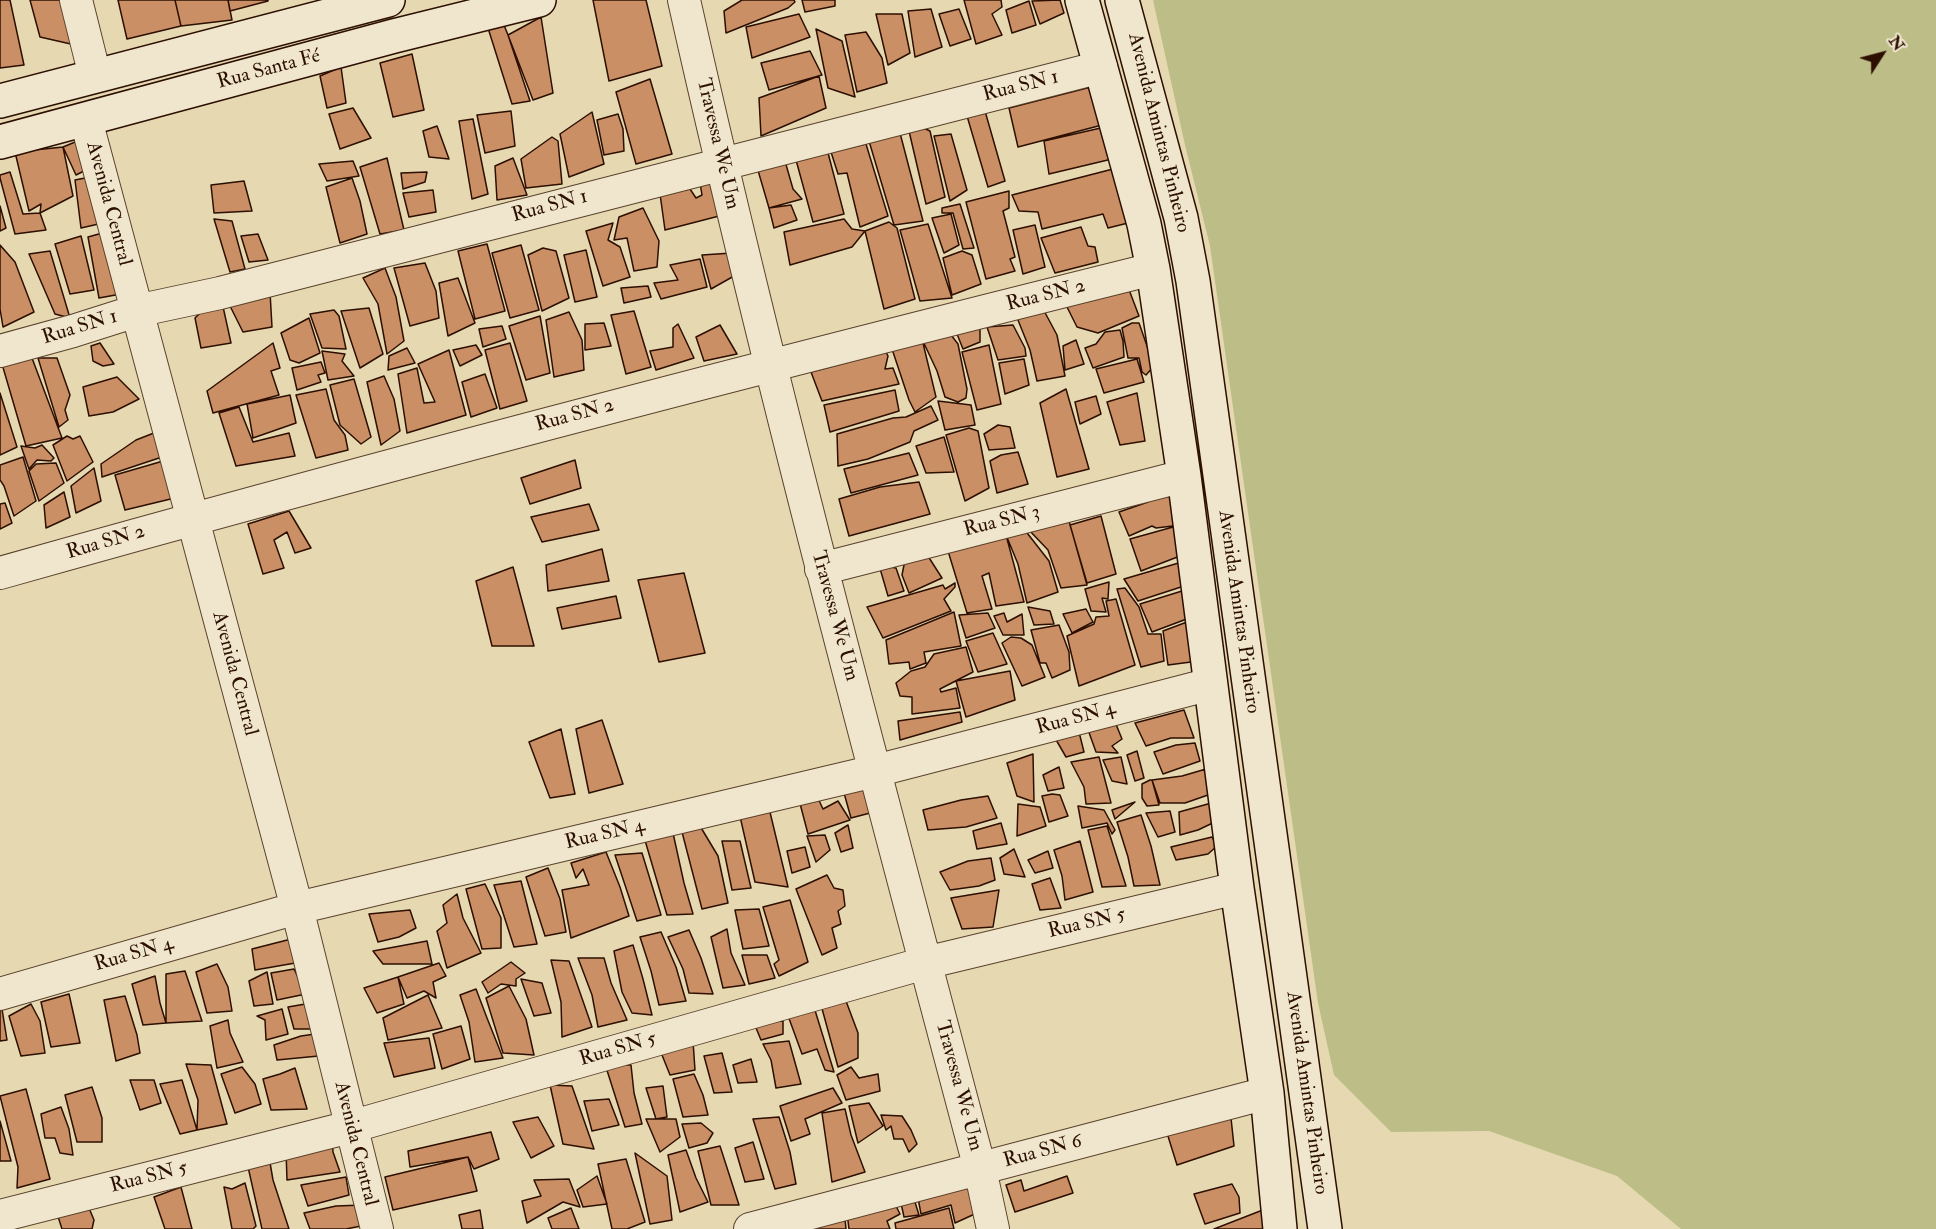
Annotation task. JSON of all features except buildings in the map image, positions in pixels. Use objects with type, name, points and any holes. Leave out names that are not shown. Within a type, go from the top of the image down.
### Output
[{"type":"street","points":[[76,0],[95,76]]},
{"type":"street","points":[[387,0],[394,36]]},
{"type":"street","name":"Rua Santa Fé","points":[[0,101],[387,0]]},
{"type":"street","name":"Rua Santa Fé","points":[[0,142],[394,36],[539,0]]},
{"type":"street","name":"Travessa We Um","points":[[684,0],[721,163],[821,569],[980,1168],[993,1229]]},
{"type":"street","name":"Avenida Amintas Pinheiro","points":[[1082,0],[1144,224],[1153,269],[1184,476],[1237,888],[1267,1093],[1280,1229]]},
{"type":"street","name":"Avenida Amintas Pinheiro","points":[[1122,0],[1181,218],[1193,281],[1325,1229]]},
{"type":"street","name":"Rua SN 1","points":[[0,351],[136,311],[220,293],[1101,67]]},
{"type":"street","name":"Avenida Central","points":[[86,120],[297,909],[377,1229]]},
{"type":"street","name":"Rua SN 2","points":[[0,573],[770,364],[1153,269]]},
{"type":"street","name":"Rua SN 3","points":[[821,569],[1184,476]]},
{"type":"street","name":"Rua SN 4","points":[[0,994],[297,909],[874,771],[1211,684]]},
{"type":"street","name":"Rua SN 5","points":[[0,1216],[351,1127],[925,963],[1237,888]]},
{"type":"street","name":"Rua SN 6","points":[[750,1229],[1267,1093]]},
{"type":"green space","points":[[1153,0],[1936,0],[1936,1229],[1681,1229],[1617,1176],[1489,1131],[1391,1132],[1334,1075],[1318,1003],[1210,246]]}]
